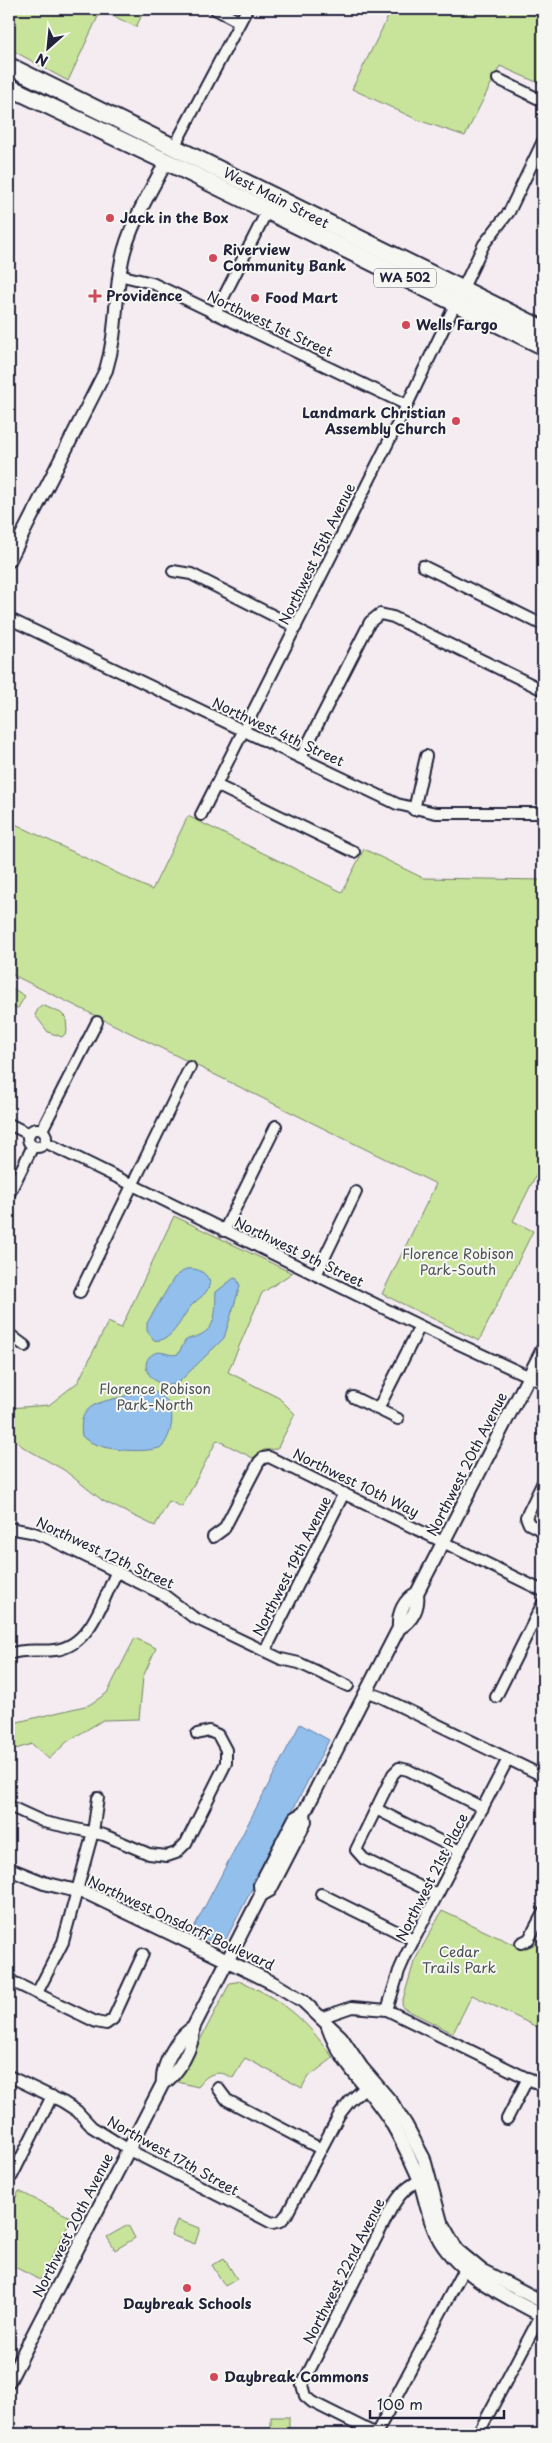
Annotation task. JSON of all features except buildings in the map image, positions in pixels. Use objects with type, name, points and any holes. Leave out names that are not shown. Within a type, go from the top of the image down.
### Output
[{"type":"highway","name":"West Main Street","points":[[9,66],[174,147],[458,296],[543,346]]},
{"type":"highway","name":"West Main Street","points":[[9,87],[267,211],[458,296],[543,329]]},
{"type":"street","points":[[215,9],[240,22]]},
{"type":"street","points":[[174,147],[246,9]]},
{"type":"street","points":[[498,79],[543,101]]},
{"type":"street","name":"Northwest 15th Avenue","points":[[201,815],[407,405],[484,244],[509,212],[543,141]]},
{"type":"street","points":[[9,561],[106,370],[116,326],[120,275],[125,248],[130,233],[166,162]]},
{"type":"street","points":[[215,314],[267,211]]},
{"type":"street","name":"Northwest 1st Street","points":[[120,275],[152,283],[407,405]]},
{"type":"street","points":[[423,566],[543,625]]},
{"type":"street","points":[[173,571],[191,574],[296,627]]},
{"type":"street","points":[[300,757],[370,622],[380,614],[393,618],[543,690]]},
{"type":"street","name":"Northwest 4th Street","points":[[14,621],[381,797],[414,810],[436,813],[543,813]]},
{"type":"street","points":[[414,810],[426,756]]},
{"type":"street","points":[[216,785],[354,852]]},
{"type":"street","points":[[42,1130],[97,1022]]},
{"type":"street","points":[[80,1292],[190,1067]]},
{"type":"street","points":[[9,1124],[29,1134]]},
{"type":"street","points":[[224,1231],[276,1126]]},
{"type":"street","points":[[36,1129],[42,1130],[46,1136],[45,1142],[39,1147],[33,1146],[28,1139],[29,1134],[36,1129]]},
{"type":"street","name":"Northwest 9th Street","points":[[45,1142],[420,1326],[543,1382]]},
{"type":"street","points":[[9,1194],[33,1146]]},
{"type":"street","points":[[316,1275],[356,1192]]},
{"type":"street","points":[[378,1409],[420,1326]]},
{"type":"street","points":[[9,1334],[25,1346]]},
{"type":"street","name":"Northwest 20th Avenue","points":[[9,2381],[163,2083],[162,2074],[184,2032],[192,2028],[261,1895],[270,1890],[305,1822],[304,1813],[399,1628],[398,1618],[408,1598],[417,1593],[543,1348]]},
{"type":"street","points":[[353,1397],[398,1419]]},
{"type":"street","name":"Northwest 10th Way","points":[[212,1537],[224,1529],[263,1458],[273,1458],[543,1591]]},
{"type":"street","points":[[543,1482],[526,1517],[529,1524],[543,1531]]},
{"type":"street","name":"Northwest 19th Avenue","points":[[265,1651],[344,1493]]},
{"type":"street","name":"Northwest 12th Street","points":[[9,1528],[38,1534],[164,1595],[193,1617],[281,1659],[308,1666],[348,1686]]},
{"type":"street","points":[[9,1654],[24,1650],[56,1650],[71,1645],[86,1632],[117,1571]]},
{"type":"street","points":[[496,1697],[543,1603]]},
{"type":"street","points":[[366,1692],[381,1697],[543,1776]]},
{"type":"street","points":[[9,1806],[44,1822],[92,1832],[118,1840],[153,1856],[171,1855],[186,1842],[226,1763],[226,1750],[218,1735],[208,1731],[197,1734]]},
{"type":"street","name":"Northwest 21st Place","points":[[387,2010],[399,1971],[414,1940],[508,1760]]},
{"type":"street","points":[[438,1895],[364,1859],[357,1853],[358,1843],[393,1774],[399,1768],[408,1770],[483,1808]]},
{"type":"street","points":[[37,1994],[63,1942],[92,1832],[98,1798]]},
{"type":"street","points":[[376,1810],[460,1851]]},
{"type":"street","name":"Northwest Onsdorff Boulevard","points":[[9,1869],[44,1883],[89,1894],[283,1988],[302,2001],[341,2037],[369,2084],[392,2104],[424,2159],[423,2179],[441,2222],[466,2265],[480,2270],[542,2311]]},
{"type":"street","points":[[321,1894],[414,1940]]},
{"type":"street","points":[[521,1944],[529,1939],[543,1913]]},
{"type":"street","points":[[9,1980],[96,2022],[106,2024],[113,2019],[144,1954]]},
{"type":"street","points":[[324,2022],[352,2007],[387,2010],[543,2086]]},
{"type":"street","name":"Northwest 17th Street","points":[[9,2076],[52,2096],[77,2111],[92,2127],[128,2150],[265,2221],[276,2223],[287,2214],[321,2149]]},
{"type":"street","points":[[507,2119],[528,2078]]},
{"type":"street","points":[[218,2088],[227,2100],[321,2149],[344,2109],[369,2084]]},
{"type":"street","points":[[10,2176],[52,2096]]},
{"type":"street","name":"Northwest 22nd Avenue","points":[[376,2434],[312,2402],[303,2392],[302,2385],[391,2209],[400,2194],[423,2179]]},
{"type":"street","points":[[376,2434],[466,2265]]},
{"type":"street","points":[[478,2434],[542,2311]]},
{"type":"green space","points":[[9,9],[145,9],[136,27],[101,10],[68,81],[10,49]]},
{"type":"green space","points":[[392,9],[543,9],[543,85],[500,66],[465,136],[418,120],[352,89]]},
{"type":"green space","name":"Florence Robison Park-South","points":[[188,816],[342,892],[364,849],[423,878],[543,880],[543,1161],[513,1221],[533,1231],[479,1341],[382,1294],[436,1184],[9,973],[9,821],[152,890]]},
{"type":"green space","points":[[9,986],[25,996],[18,1008],[9,1007]]},
{"type":"green space","points":[[42,1005],[61,1013],[66,1018],[67,1032],[62,1037],[48,1032],[35,1015]]},
{"type":"green space","name":"Florence Robison Park-North","points":[[174,1216],[292,1273],[262,1293],[228,1372],[279,1398],[295,1414],[277,1449],[264,1450],[253,1458],[217,1440],[182,1507],[169,1501],[155,1526],[103,1501],[64,1470],[23,1447],[9,1434],[9,1408],[49,1405],[78,1382],[108,1322],[121,1328]]},
{"type":"green space","points":[[135,1638],[156,1648],[143,1677],[139,1719],[103,1720],[68,1741],[49,1759],[32,1744],[9,1751],[9,1724],[89,1705],[107,1693]]},
{"type":"green space","name":"Cedar Trails Park","points":[[442,1911],[521,1948],[535,1944],[543,1932],[543,2030],[472,1995],[453,2033],[403,2008],[402,2003],[414,1962]]},
{"type":"green space","points":[[241,1981],[293,2012],[313,2032],[333,2058],[307,2078],[302,2088],[245,2058],[233,2078],[218,2073],[213,2074],[205,2078],[198,2087],[178,2082],[230,1983]]},
{"type":"green space","points":[[19,2191],[72,2218],[40,2280],[9,2264],[9,2193],[16,2197]]},
{"type":"green space","points":[[177,2220],[200,2228],[195,2244],[171,2235]]},
{"type":"green space","points":[[128,2225],[135,2238],[115,2250],[107,2237]]},
{"type":"green space","points":[[224,2258],[237,2279],[225,2286],[212,2265]]},
{"type":"green space","points":[[271,2417],[289,2417],[289,2434],[271,2434]]},
{"type":"water","points":[[186,1269],[194,1269],[203,1273],[210,1282],[209,1286],[205,1293],[191,1306],[171,1334],[166,1338],[154,1340],[147,1331],[147,1323],[174,1278]]},
{"type":"water","points":[[234,1278],[237,1279],[240,1286],[224,1338],[178,1383],[161,1384],[155,1380],[147,1369],[146,1363],[149,1357],[158,1352],[172,1355],[178,1354],[185,1341],[206,1332],[213,1322],[216,1292]]},
{"type":"water","points":[[144,1390],[163,1396],[171,1411],[170,1429],[162,1447],[133,1451],[120,1450],[98,1445],[82,1436],[81,1426],[83,1418],[91,1407],[104,1401]]},
{"type":"water","points":[[300,1724],[329,1740],[226,1939],[218,1942],[209,1941],[192,1931]]},
{"type":"place","name":"Jack in the Box","points":[[110,218]]},
{"type":"place","name":"Riverview Community Bank","points":[[213,258]]},
{"type":"place","name":"Providence","points":[[95,296]]},
{"type":"place","name":"Food Mart","points":[[255,298]]},
{"type":"place","name":"Wells Fargo","points":[[406,325]]},
{"type":"place","name":"Landmark Christian Assembly Church","points":[[456,421]]},
{"type":"place","name":"Daybreak Schools","points":[[187,2288]]},
{"type":"place","name":"Daybreak Commons","points":[[214,2377]]}]
